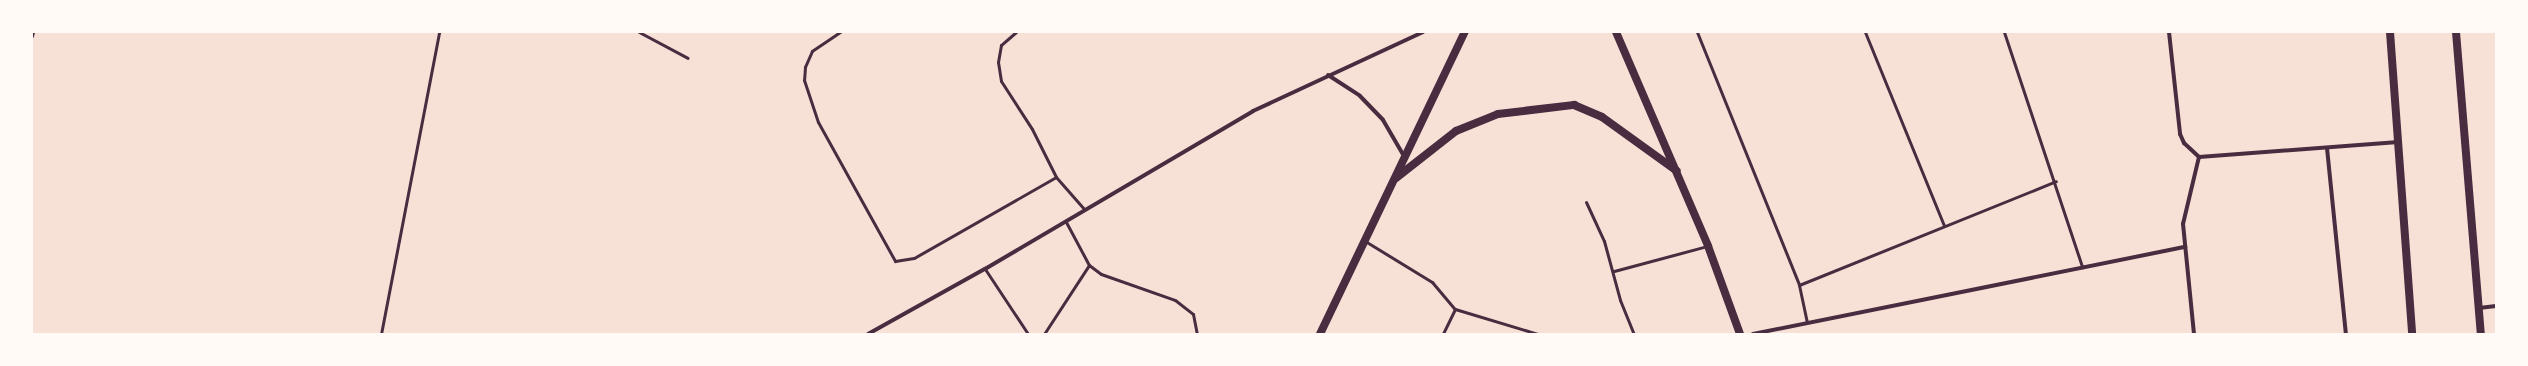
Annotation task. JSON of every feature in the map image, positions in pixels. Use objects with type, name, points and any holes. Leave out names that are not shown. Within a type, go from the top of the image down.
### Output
[{"type":"main road","points":[[1320,334],[1392,181],[1405,158],[1465,32]]},
{"type":"main road","points":[[1616,32],[1708,246],[1740,334]]},
{"type":"main road","points":[[2390,32],[2412,334]]},
{"type":"main road","points":[[2456,32],[2481,334]]},
{"type":"main road","points":[[1392,181],[1456,131],[1498,114],[1554,106],[1574,105],[1602,118],[1677,171]]},
{"type":"street","points":[[868,334],[985,269],[1066,222],[1084,209],[1253,111],[1423,32]]},
{"type":"street","points":[[2169,32],[2180,134],[2184,143],[2199,157],[2398,142]]},
{"type":"street","points":[[1328,75],[1360,96],[1383,120],[1405,158]]},
{"type":"street","points":[[2327,148],[2346,334]]},
{"type":"street","points":[[2194,334],[2183,224],[2199,157]]},
{"type":"street","points":[[1753,334],[2185,247]]},
{"type":"street","points":[[2479,308],[2496,306]]},
{"type":"lane","points":[[32,36],[33,32]]},
{"type":"lane","points":[[381,334],[439,32]]},
{"type":"lane","points":[[639,32],[688,58]]},
{"type":"lane","points":[[840,32],[812,51],[805,67],[804,80],[818,122],[895,261],[914,258],[1056,177]]},
{"type":"lane","points":[[1016,32],[1001,45],[998,62],[1001,81],[1032,129],[1056,177],[1084,209]]},
{"type":"lane","points":[[1696,32],[1799,285],[1808,322]]},
{"type":"lane","points":[[1865,32],[1944,226]]},
{"type":"lane","points":[[2004,32],[2056,181],[2082,267]]},
{"type":"lane","points":[[1799,285],[2056,181]]},
{"type":"lane","points":[[1586,202],[1597,221],[1634,334]]},
{"type":"lane","points":[[1066,222],[1089,265],[1101,274],[1176,300],[1193,314],[1197,334]]},
{"type":"lane","points":[[1364,240],[1432,282],[1455,309],[1538,334]]},
{"type":"lane","points":[[1614,271],[1708,246]]},
{"type":"lane","points":[[1044,334],[1089,265]]},
{"type":"lane","points":[[985,269],[1028,334]]},
{"type":"lane","points":[[1443,334],[1455,309]]}]
